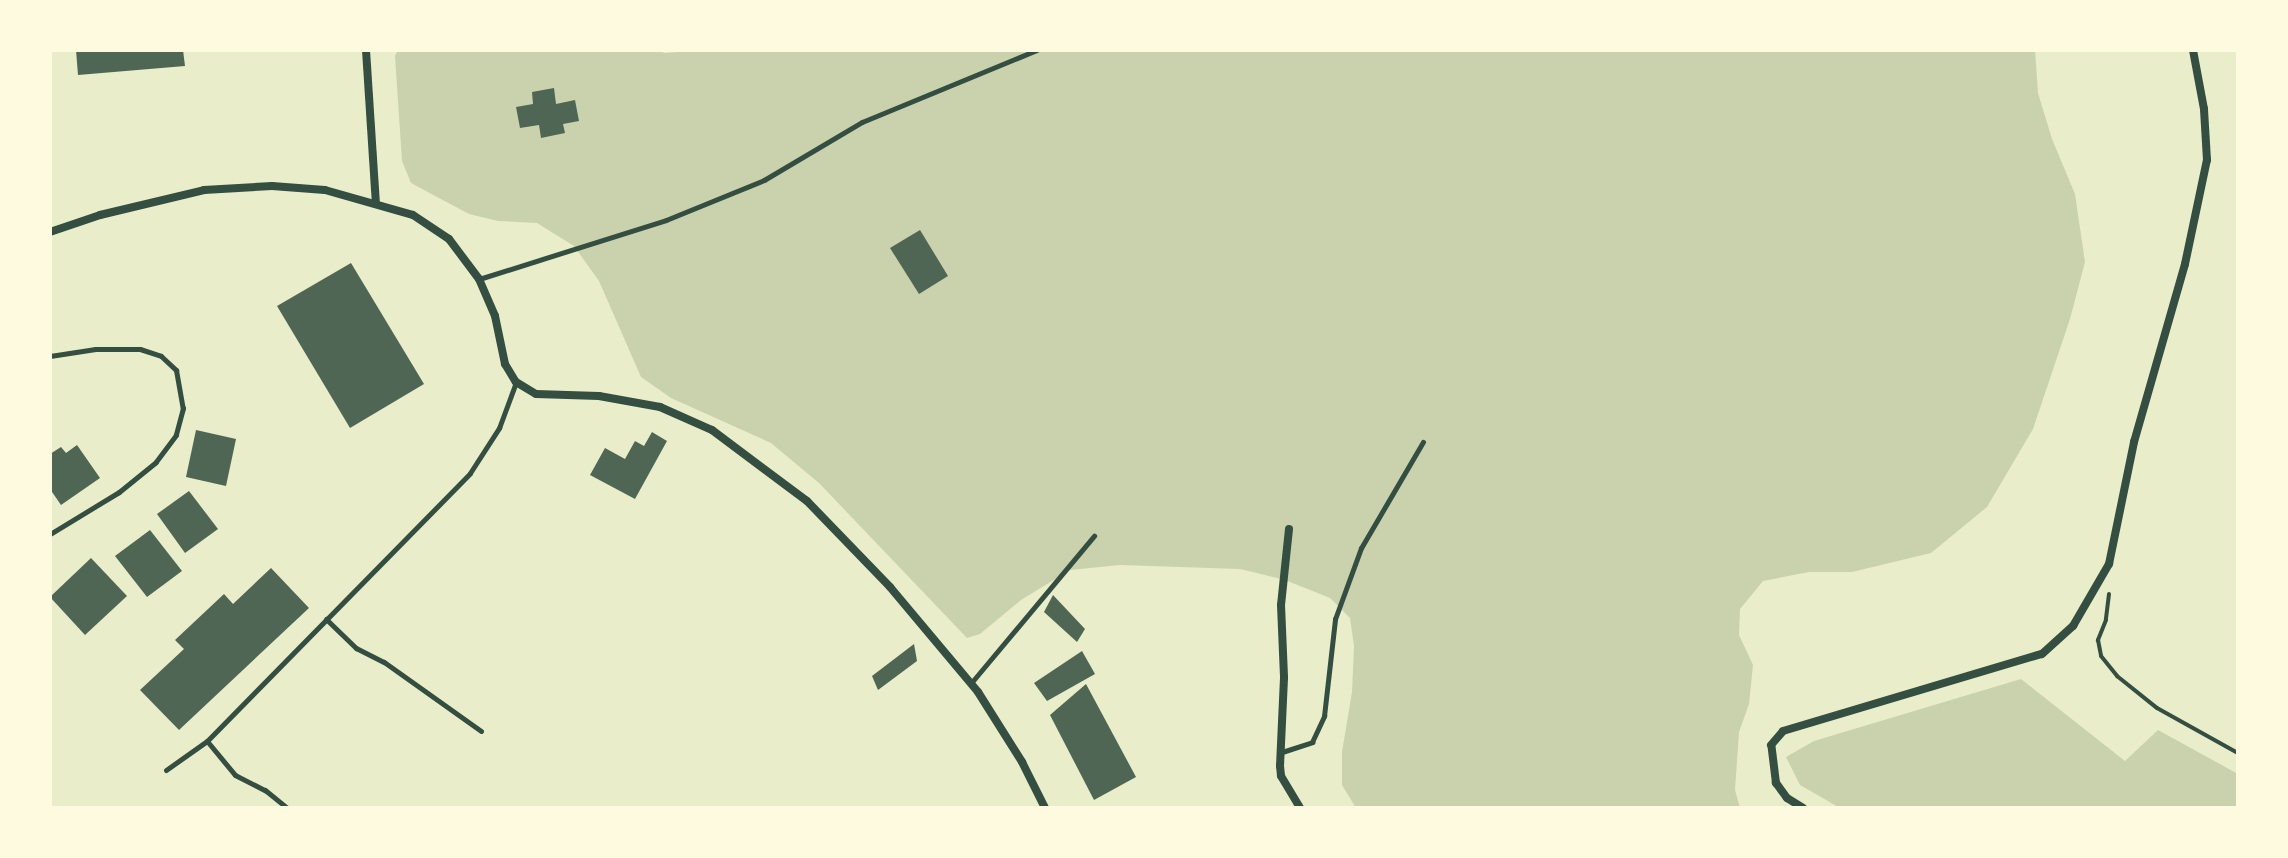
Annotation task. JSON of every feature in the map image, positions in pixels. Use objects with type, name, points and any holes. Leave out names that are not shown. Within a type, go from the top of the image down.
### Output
[{"type":"street","points":[[366,50],[376,203]]},
{"type":"street","points":[[1803,808],[1787,798],[1776,783],[1771,745],[1783,731],[2042,654],[2073,626],[2109,564],[2134,442],[2185,264],[2207,160],[2205,123],[2193,50]]},
{"type":"street","points":[[50,232],[100,215],[204,190],[272,186],[325,190],[413,215],[449,239],[479,279],[495,316],[505,364],[516,382],[536,394],[599,396],[660,407],[725,439],[807,501],[890,587],[971,683],[1022,762],[1045,808]]},
{"type":"street","points":[[1289,529],[1281,605],[1281,776],[1300,808]]},
{"type":"lane","points":[[479,279],[636,230],[764,180],[862,122],[1037,50]]},
{"type":"lane","points":[[50,356],[95,349],[140,349],[161,356],[176,370],[183,408],[176,435],[156,462],[119,492],[50,534]]},
{"type":"lane","points":[[166,770],[207,741],[470,473],[499,428],[516,382]]},
{"type":"lane","points":[[1282,752],[1312,742],[1324,716],[1335,619],[1361,548],[1423,442]]},
{"type":"lane","points":[[971,683],[1094,536]]},
{"type":"lane","points":[[326,619],[356,648],[384,662],[481,731]]},
{"type":"lane","points":[[207,741],[235,775],[265,790],[287,808]]},
{"type":"path","points":[[2109,593],[2106,620],[2098,640],[2101,656],[2117,676],[2157,708],[2238,753]]},
{"type":"green space","points":[[398,50],[656,50],[665,53],[702,50],[2035,50],[2038,93],[2052,139],[2075,194],[2085,262],[2070,319],[2033,429],[1987,507],[1931,553],[1852,572],[1809,572],[1763,581],[1740,609],[1739,635],[1753,665],[1749,704],[1739,732],[1735,790],[1740,808],[1356,808],[1342,785],[1342,752],[1352,692],[1354,646],[1350,618],[1330,598],[1285,580],[1240,569],[1120,565],[1070,570],[1021,600],[980,634],[967,638],[819,483],[771,443],[671,398],[641,377],[599,281],[574,246],[537,223],[498,221],[469,214],[411,183],[402,161],[395,56]]},
{"type":"green space","points":[[2021,679],[2125,761],[2158,730],[2238,774],[2238,808],[1840,808],[1800,785],[1786,757],[1814,741]]},
{"type":"building","points":[[76,50],[183,50],[185,66],[78,75]]},
{"type":"building","points":[[554,88],[556,104],[575,100],[579,121],[563,124],[565,133],[541,138],[539,125],[520,128],[516,107],[533,104],[532,92]]},
{"type":"building","points":[[920,230],[948,276],[919,294],[890,248]]},
{"type":"building","points":[[351,263],[424,384],[350,428],[277,306]]},
{"type":"building","points":[[196,430],[236,439],[226,486],[186,477]]},
{"type":"building","points":[[652,432],[667,441],[635,499],[590,475],[605,448],[625,459],[635,441],[644,446]]},
{"type":"building","points":[[77,445],[100,478],[61,505],[50,489],[50,454],[61,447],[66,453]]},
{"type":"building","points":[[189,491],[218,529],[185,553],[157,514]]},
{"type":"building","points":[[150,530],[182,571],[147,597],[115,556]]},
{"type":"building","points":[[91,558],[127,596],[85,635],[50,597]]},
{"type":"building","points":[[271,568],[309,608],[179,730],[140,690],[184,649],[175,640],[224,594],[233,604]]},
{"type":"building","points":[[1053,595],[1085,629],[1077,642],[1044,612]]},
{"type":"building","points":[[914,644],[917,661],[878,690],[872,676]]},
{"type":"building","points":[[1082,651],[1095,674],[1047,701],[1034,683]]},
{"type":"building","points":[[1086,684],[1136,777],[1094,800],[1050,715]]}]
